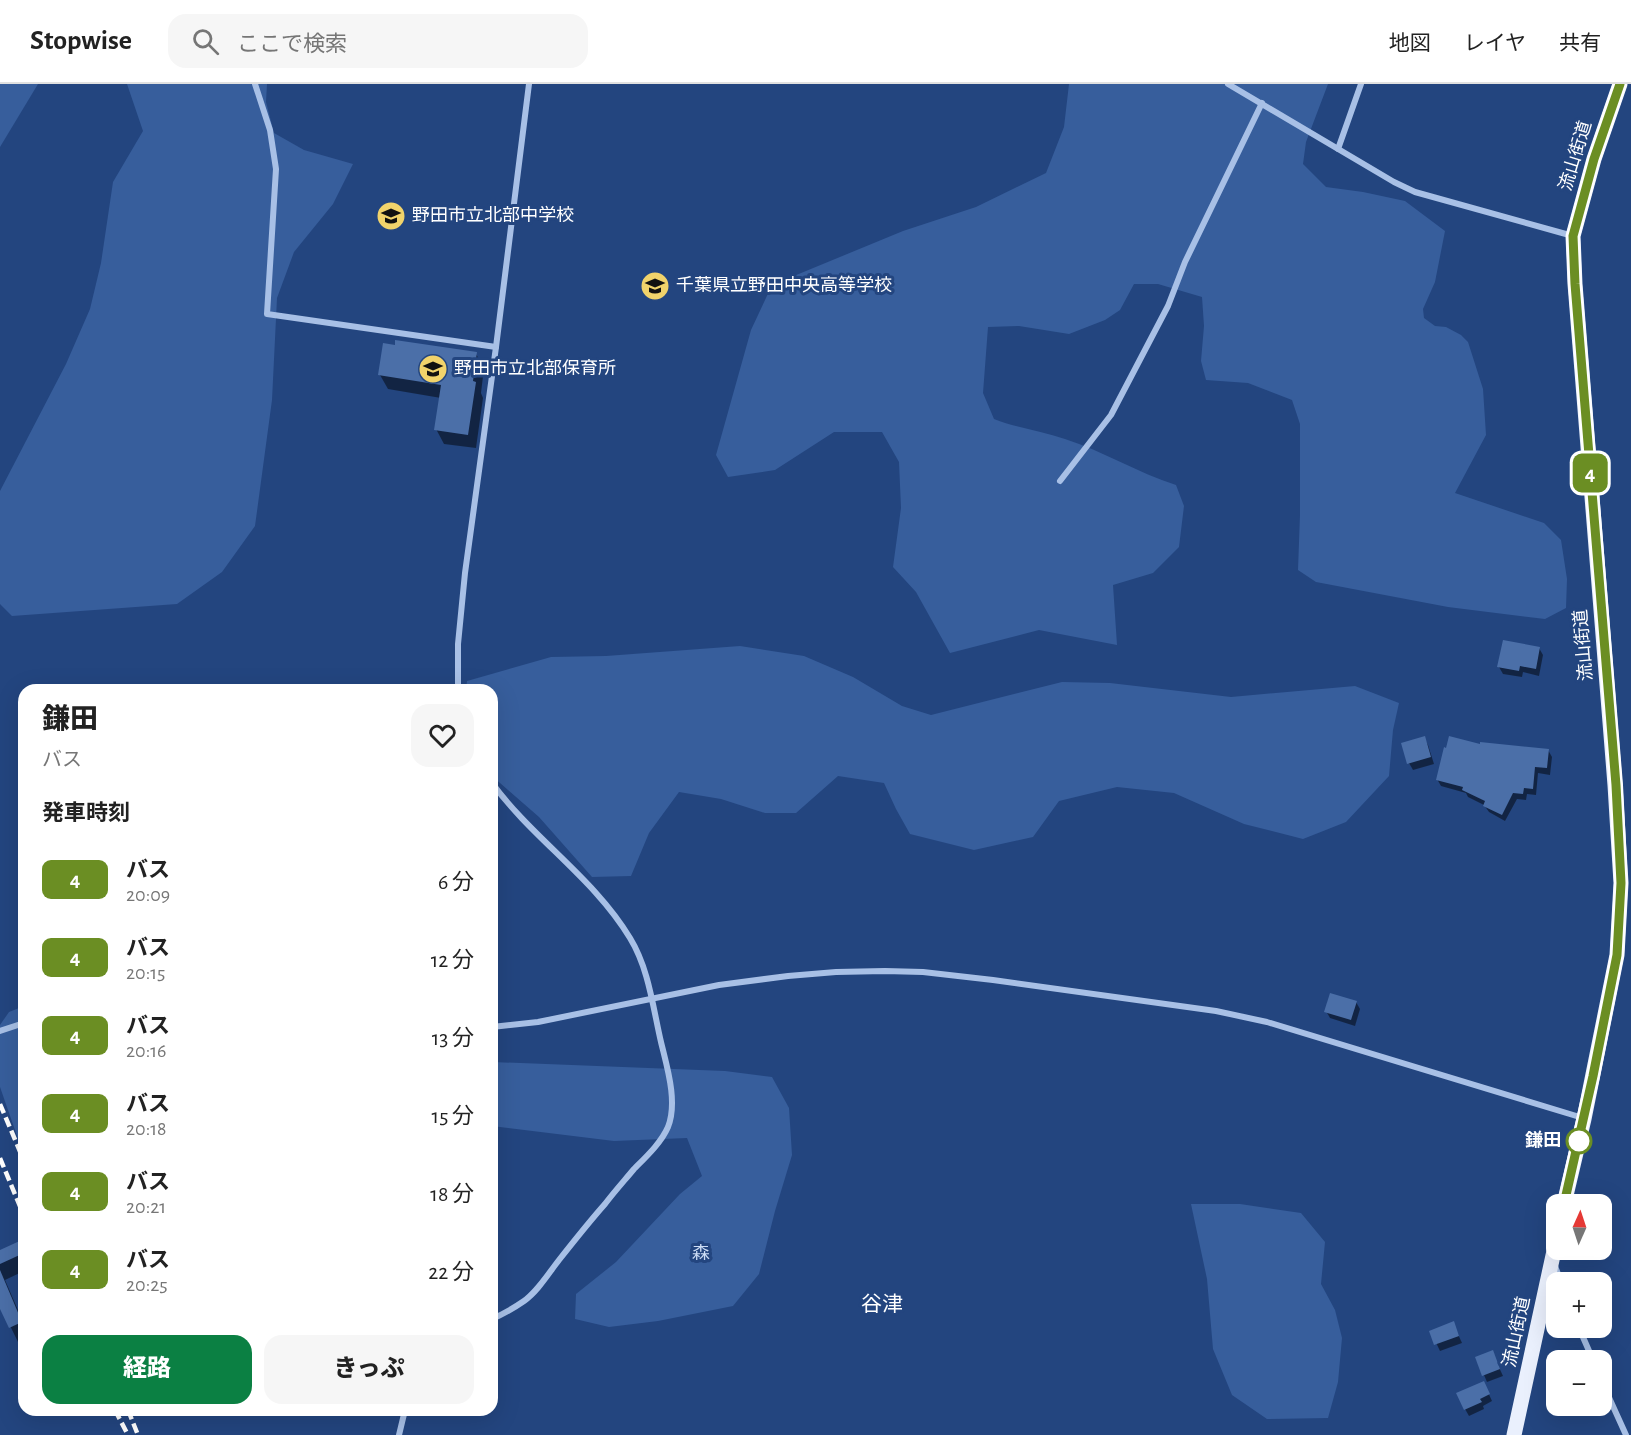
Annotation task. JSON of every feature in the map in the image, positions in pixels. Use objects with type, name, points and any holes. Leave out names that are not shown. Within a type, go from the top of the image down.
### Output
[{"type":"main road","name":"流山街道","points":[[1566,1194],[1617,955],[1625,852],[1575,284],[1573,236],[1594,159],[1620,84]]},
{"type":"main road","name":"流山街道","points":[[1514,1435],[1553,1260]]},
{"type":"street","points":[[255,84],[270,130],[276,169],[267,314],[496,347]]},
{"type":"street","points":[[458,684],[458,644],[465,573],[529,84]]},
{"type":"street","points":[[1227,84],[1415,192],[1573,236]]},
{"type":"street","points":[[1338,149],[1361,84]]},
{"type":"street","points":[[1060,481],[1111,415],[1168,306],[1185,262],[1262,104]]},
{"type":"street","points":[[498,791],[549,847],[588,884],[631,939],[643,967],[651,998],[672,1103],[672,1113],[667,1129],[655,1147],[590,1221],[540,1284],[525,1300],[498,1316]]},
{"type":"street","points":[[498,1027],[538,1022],[719,985],[836,972],[923,972],[1216,1011],[1267,1022],[1584,1119]]},
{"type":"street","points":[[0,1031],[18,1025]]},
{"type":"street","points":[[1553,1260],[1557,1272]]},
{"type":"street","points":[[1612,1404],[1626,1435]]},
{"type":"street","points":[[399,1435],[404,1416]]},
{"type":"green space","points":[[0,84],[38,84],[0,147]]},
{"type":"green space","points":[[127,84],[267,84],[266,102],[274,133],[304,150],[353,164],[333,204],[294,252],[277,298],[272,400],[255,526],[222,572],[177,604],[12,616],[0,604],[0,491],[66,364],[90,309],[101,263],[113,182],[143,131]]},
{"type":"green space","points":[[1069,84],[1328,84],[1306,142],[1303,164],[1326,187],[1405,201],[1445,231],[1435,282],[1423,309],[1424,318],[1435,326],[1446,327],[1461,335],[1468,342],[1483,389],[1486,435],[1455,493],[1544,523],[1561,540],[1567,579],[1566,608],[1545,619],[1448,607],[1316,582],[1298,570],[1300,424],[1292,400],[1248,383],[1206,380],[1201,361],[1204,326],[1202,297],[1158,284],[1134,284],[1120,310],[1105,320],[1069,334],[1019,326],[988,327],[983,393],[994,419],[1079,444],[1176,485],[1184,506],[1179,547],[1153,573],[1113,585],[1117,645],[1039,630],[950,653],[916,592],[893,567],[901,508],[899,462],[882,432],[834,432],[775,470],[728,477],[716,455],[751,330],[772,285],[903,231],[976,207],[1046,173],[1064,127]]},
{"type":"green space","points":[[740,646],[804,656],[853,677],[902,706],[931,715],[1062,682],[1110,683],[1231,697],[1355,686],[1399,703],[1393,730],[1389,776],[1346,822],[1303,839],[1244,824],[1174,793],[1117,787],[1059,801],[1033,837],[974,850],[910,834],[884,783],[838,776],[796,813],[765,813],[721,799],[679,792],[649,833],[631,876],[592,877],[539,817],[498,781],[498,684],[467,684],[467,681],[551,657],[606,656]]},
{"type":"green space","points":[[18,1008],[18,1139],[0,1087],[0,1025],[9,1012]]},
{"type":"green space","name":"森","points":[[498,1062],[725,1071],[772,1077],[789,1108],[792,1155],[759,1274],[733,1306],[658,1321],[609,1327],[575,1319],[576,1294],[616,1262],[680,1194],[702,1176],[687,1138],[614,1141],[498,1127]]},
{"type":"green space","points":[[1191,1204],[1240,1204],[1301,1213],[1325,1242],[1321,1284],[1335,1310],[1342,1338],[1338,1382],[1328,1418],[1267,1419],[1232,1395],[1213,1349],[1207,1279]]},
{"type":"building","points":[[395,340],[477,352],[473,381],[476,382],[468,435],[434,430],[441,385],[378,375],[383,343],[395,345]]},
{"type":"building","points":[[1503,640],[1540,647],[1536,669],[1520,666],[1519,671],[1497,667]]},
{"type":"building","points":[[1425,736],[1431,757],[1407,764],[1401,743]]},
{"type":"building","points":[[1449,736],[1480,744],[1480,742],[1549,749],[1547,768],[1535,767],[1533,789],[1524,788],[1523,794],[1513,793],[1502,815],[1483,806],[1485,801],[1462,790],[1463,787],[1436,780]]},
{"type":"building","points":[[1330,993],[1357,1001],[1351,1020],[1324,1012]]},
{"type":"building","points":[[18,1242],[18,1256],[0,1264],[0,1250]]},
{"type":"building","points":[[0,1270],[18,1313],[18,1324],[9,1328],[0,1309]]},
{"type":"building","points":[[1454,1321],[1459,1336],[1434,1345],[1429,1331]]},
{"type":"building","points":[[1493,1350],[1500,1369],[1482,1376],[1475,1357]]},
{"type":"building","points":[[1484,1381],[1490,1394],[1480,1399],[1482,1402],[1464,1410],[1456,1393]]},
{"type":"railway","points":[[0,1104],[18,1147]]},
{"type":"railway","points":[[0,1158],[18,1202]]},
{"type":"railway","points":[[118,1416],[128,1435]]},
{"type":"railway","points":[[130,1416],[138,1435]]},
{"type":"bus line","name":"4","points":[[1566,1194],[1617,955],[1621,883],[1616,785],[1573,236],[1594,159],[1620,84]]},
{"type":"place","name":"野田市立北部中学校","points":[[391,216]]},
{"type":"place","name":"千葉県立野田中央高等学校","points":[[655,286]]},
{"type":"place","name":"野田市立北部保育所","points":[[433,369]]},
{"type":"place","name":"鎌田","points":[[1579,1141]]},
{"type":"district","name":"谷津","points":[[882,1304]]}]
